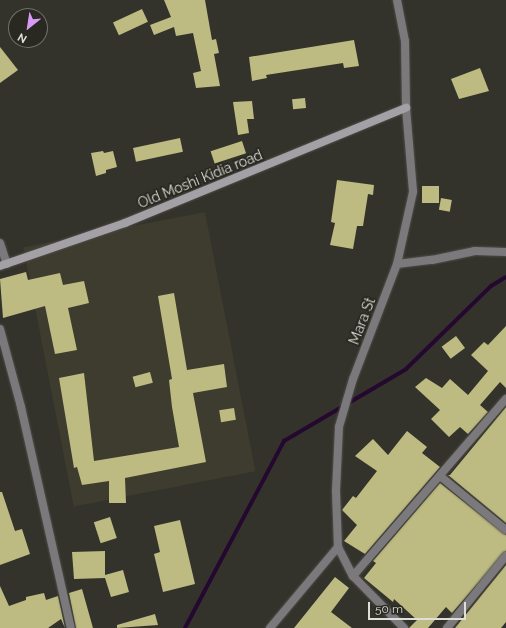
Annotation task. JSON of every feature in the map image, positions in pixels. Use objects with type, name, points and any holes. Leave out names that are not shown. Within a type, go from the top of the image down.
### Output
[{"type":"street","name":"Mara St","points":[[397,0],[405,41],[406,108],[414,192],[397,264],[349,394],[339,427],[336,491],[338,547],[353,576],[404,628]]},
{"type":"street","name":"Old Moshi Kidia road","points":[[3,265],[125,223],[406,108]]},
{"type":"street","points":[[0,243],[3,265]]},
{"type":"street","points":[[397,264],[482,250],[506,252]]},
{"type":"street","points":[[0,329],[23,414],[71,628]]},
{"type":"street","points":[[353,576],[506,399]]},
{"type":"street","points":[[440,476],[506,530]]},
{"type":"street","points":[[270,628],[338,547]]},
{"type":"street","points":[[447,628],[506,556]]},
{"type":"shaded area","points":[[205,212],[255,471],[74,506],[23,247]]},
{"type":"building","points":[[164,0],[205,0],[212,40],[216,39],[219,53],[214,54],[220,86],[196,88],[193,73],[201,71],[193,33],[176,36],[174,27],[154,35],[150,25],[171,17]]},
{"type":"building","points":[[142,9],[148,22],[119,35],[113,23]]},
{"type":"building","points":[[354,40],[359,66],[344,68],[343,63],[266,75],[267,78],[252,81],[249,57]]},
{"type":"building","points":[[0,47],[18,70],[0,83]]},
{"type":"building","points":[[480,68],[489,91],[459,99],[451,79]]},
{"type":"building","points":[[305,98],[306,108],[293,109],[292,99]]},
{"type":"building","points":[[252,101],[254,119],[247,119],[249,133],[238,135],[233,102]]},
{"type":"building","points":[[180,138],[183,152],[136,162],[133,148]]},
{"type":"building","points":[[242,141],[246,153],[215,164],[211,151]]},
{"type":"building","points":[[103,151],[104,153],[113,151],[117,167],[106,170],[106,173],[96,176],[91,153]]},
{"type":"building","points":[[337,180],[374,185],[373,195],[368,194],[363,226],[357,226],[353,249],[330,245],[335,223],[331,222]]},
{"type":"building","points":[[422,186],[439,186],[439,203],[422,203]]},
{"type":"building","points":[[441,198],[452,200],[450,212],[439,210]]},
{"type":"building","points":[[26,272],[28,280],[60,273],[63,285],[84,281],[89,303],[68,308],[77,350],[55,354],[45,306],[3,318],[0,279]]},
{"type":"building","points":[[174,293],[187,370],[224,364],[227,387],[193,393],[206,462],[125,478],[126,503],[109,503],[109,481],[82,485],[77,467],[74,468],[59,378],[84,373],[94,461],[179,447],[169,380],[172,379],[158,296]]},
{"type":"building","points":[[506,326],[506,388],[500,382],[480,405],[488,412],[468,434],[460,427],[449,437],[431,419],[440,410],[415,387],[426,378],[442,388],[450,379],[468,395],[488,371],[471,355],[484,342],[488,345]]},
{"type":"building","points":[[456,336],[465,348],[451,359],[442,347]]},
{"type":"building","points":[[150,372],[153,383],[135,387],[133,377]]},
{"type":"building","points":[[506,407],[506,523],[448,475],[450,475]]},
{"type":"building","points":[[234,408],[236,420],[221,422],[219,410]]},
{"type":"building","points":[[407,431],[427,447],[422,453],[440,467],[365,554],[344,541],[357,525],[342,510],[353,496],[356,498],[377,471],[355,456],[373,439],[388,455]]},
{"type":"building","points":[[440,483],[506,535],[506,551],[452,613],[446,607],[428,628],[409,628],[417,620],[394,599],[393,602],[364,578],[376,563],[373,561]]},
{"type":"building","points":[[0,492],[2,492],[15,531],[22,529],[30,554],[0,565]]},
{"type":"building","points":[[110,517],[117,538],[101,543],[94,522]]},
{"type":"building","points":[[180,520],[195,584],[163,592],[154,554],[160,552],[154,526]]},
{"type":"building","points":[[105,551],[105,575],[123,570],[129,592],[111,597],[105,578],[74,579],[72,552]]},
{"type":"building","points":[[506,565],[506,622],[501,628],[455,628]]},
{"type":"building","points":[[335,577],[349,588],[331,612],[352,628],[294,628]]},
{"type":"building","points":[[0,586],[9,606],[26,600],[26,597],[44,593],[46,600],[58,596],[65,628],[61,619],[48,628],[0,628]]},
{"type":"building","points":[[82,589],[93,628],[76,628],[69,593]]},
{"type":"building","points":[[155,614],[158,625],[117,628],[117,625]]},
{"type":"waterway","points":[[185,628],[284,441],[406,369],[491,286],[506,277]]}]
